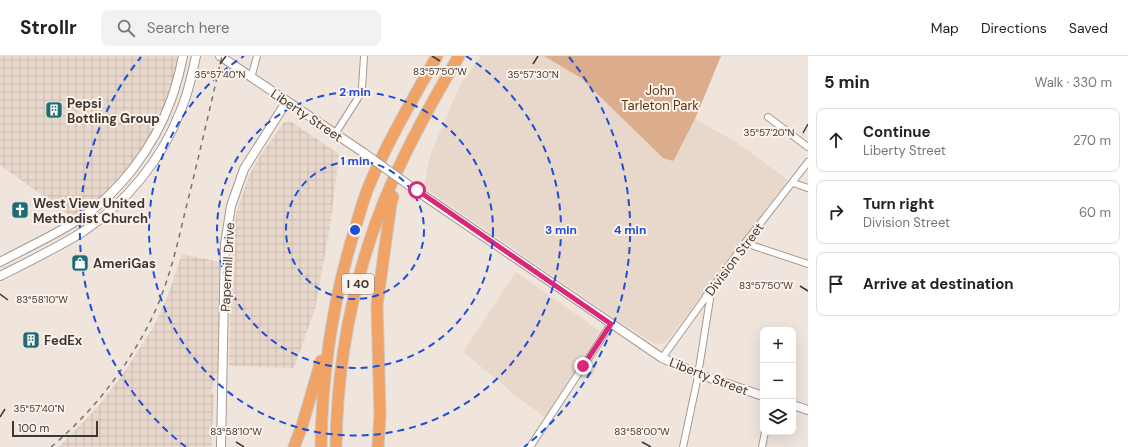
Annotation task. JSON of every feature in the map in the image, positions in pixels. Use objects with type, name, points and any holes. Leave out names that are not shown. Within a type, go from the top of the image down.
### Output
[{"type":"highway","name":"I 40","points":[[321,447],[321,413],[326,356],[346,260],[368,188],[398,127],[437,56]]},
{"type":"highway","name":"I 40","points":[[336,447],[336,420],[342,362],[354,300],[370,240],[387,194],[418,131],[459,56]]},
{"type":"highway","points":[[378,447],[380,415],[377,305],[384,245],[391,203],[418,131]]},
{"type":"highway","points":[[294,447],[302,426],[337,302]]},
{"type":"main road","points":[[0,262],[77,220],[101,203],[120,184],[146,150],[161,123],[171,100],[183,56]]},
{"type":"main road","points":[[0,276],[84,231],[112,209],[133,188],[155,159],[172,131],[186,95],[196,56]]},
{"type":"main road","name":"Liberty Street","points":[[220,56],[662,358],[698,374],[760,395]]},
{"type":"main road","name":"Papermill Drive","points":[[221,447],[225,244],[231,206],[244,169],[287,101]]},
{"type":"main road","points":[[796,407],[808,410]]},
{"type":"street","points":[[251,78],[257,56]]},
{"type":"street","points":[[335,134],[358,98],[362,89],[364,56]]},
{"type":"street","points":[[768,117],[808,147]]},
{"type":"street","name":"Division Street","points":[[662,358],[708,298],[745,243],[808,162]]},
{"type":"street","points":[[793,183],[808,188]]},
{"type":"street","points":[[745,243],[808,264]]},
{"type":"street","points":[[683,447],[698,374],[708,298]]},
{"type":"street","points":[[530,447],[611,324]]},
{"type":"street","points":[[762,447],[764,435]]},
{"type":"shaded area","points":[[0,56],[180,56],[168,97],[156,126],[136,160],[105,194],[74,218],[0,165]]},
{"type":"shaded area","points":[[481,56],[544,56],[581,78],[663,158],[675,158],[695,119],[733,140],[788,180],[669,339],[662,344],[653,343],[620,322],[425,188],[424,185],[431,153],[460,85]]},
{"type":"shaded area","points":[[290,121],[339,154],[330,226],[315,309],[294,368],[229,366],[232,240],[237,210],[249,176],[260,156],[284,122]]},
{"type":"shaded area","points":[[182,254],[220,262],[218,371],[213,379],[211,393],[214,395],[211,447],[59,447],[97,408],[121,377],[154,326],[168,295]]},
{"type":"shaded area","points":[[516,272],[600,331],[545,417],[514,395],[463,352]]},
{"type":"green space","name":"John Tarleton Park","points":[[544,56],[721,56],[695,119],[673,161],[663,158],[581,78]]},
{"type":"railway","points":[[51,447],[65,435],[102,396],[134,351],[151,321],[163,291],[177,244],[222,56]]},
{"type":"place","name":"Pepsi Bottling Group","points":[[54,110]]},
{"type":"place","name":"West View United Methodist Church","points":[[20,210]]},
{"type":"place","name":"AmeriGas","points":[[80,263]]},
{"type":"place","name":"FedEx","points":[[31,340]]},
{"type":"route","points":[[417,190],[611,324],[583,366]]}]
